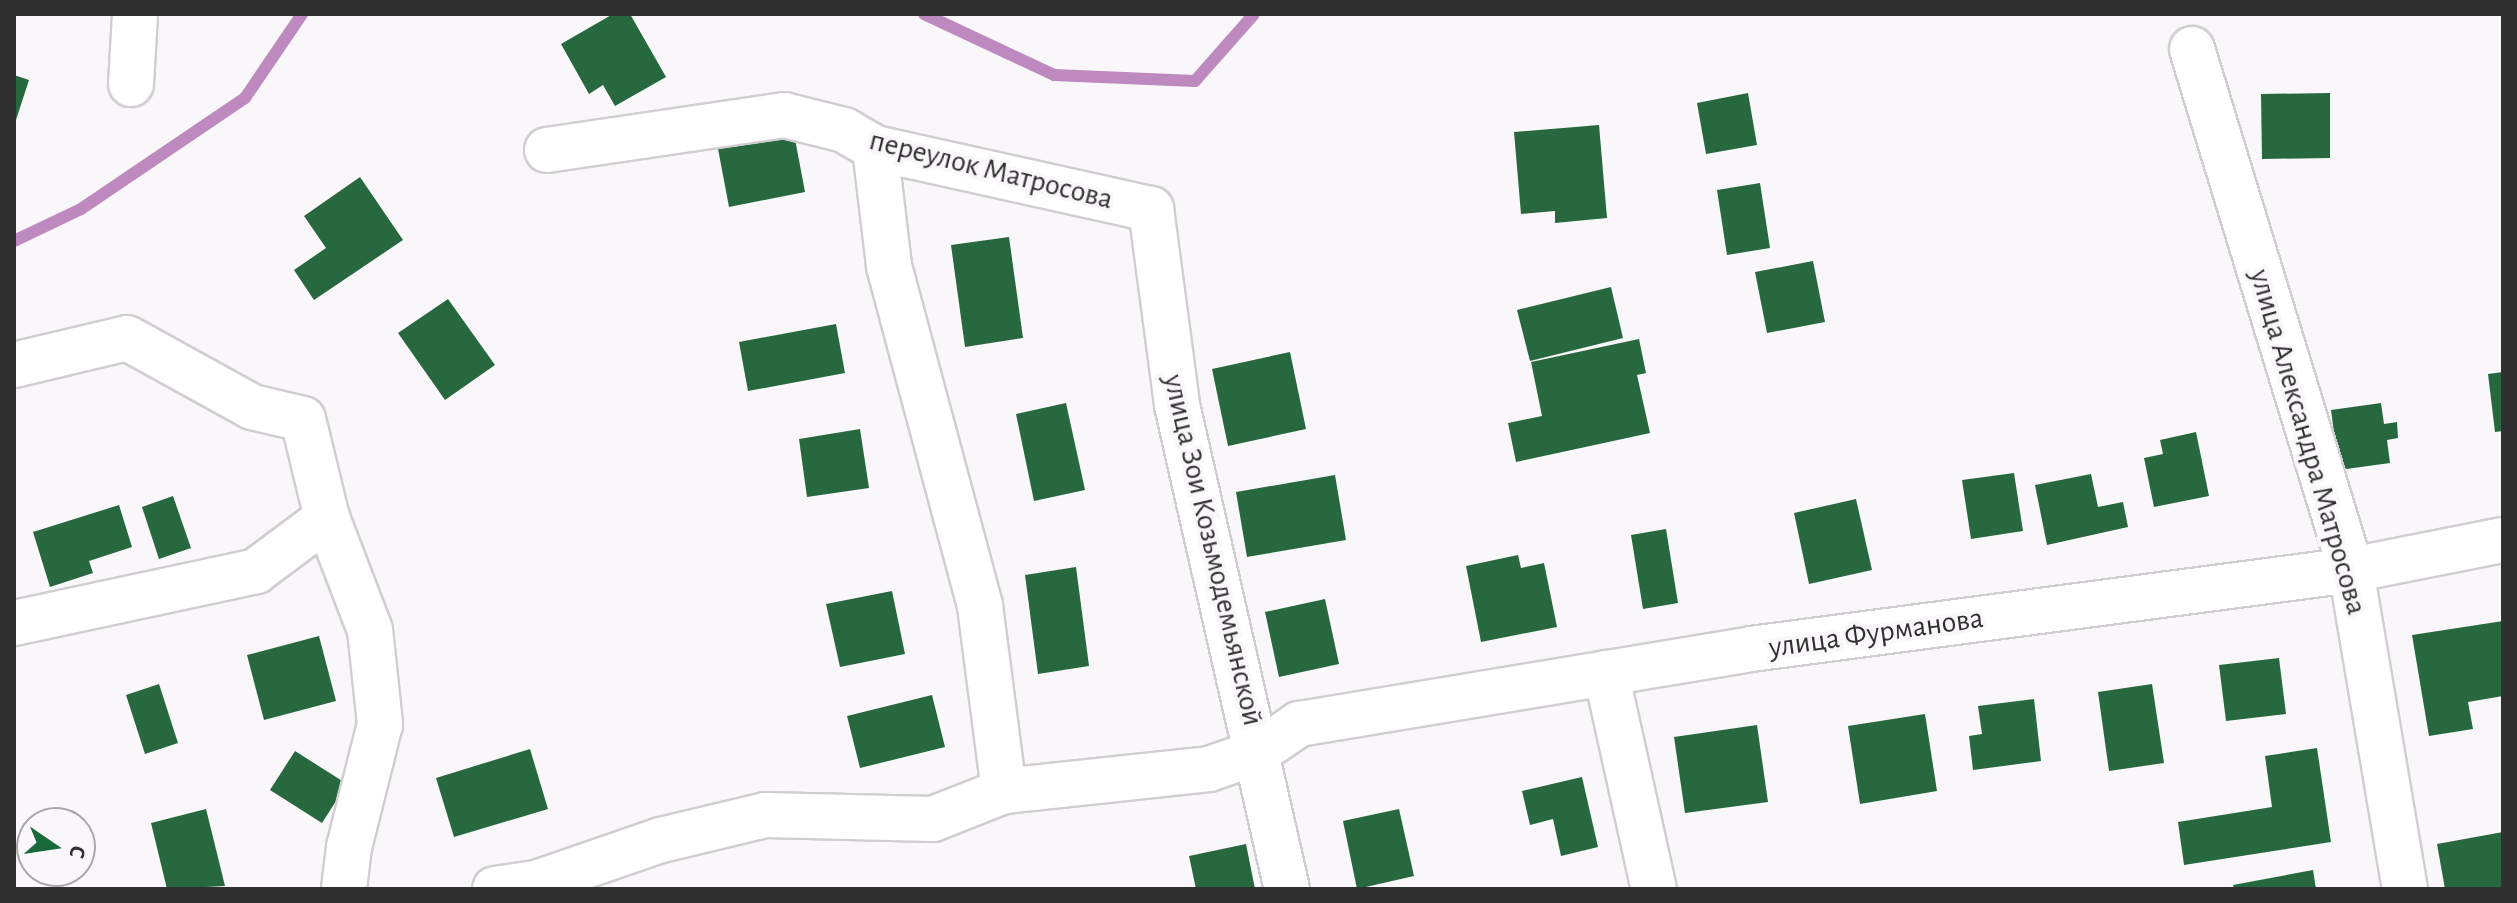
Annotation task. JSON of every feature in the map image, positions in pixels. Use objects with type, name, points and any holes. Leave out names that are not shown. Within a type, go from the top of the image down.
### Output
[{"type":"street","points":[[131,84],[135,14]]},
{"type":"street","name":"улица Александра Матросова","points":[[2192,49],[2351,570],[2405,889]]},
{"type":"street","name":"переулок Матросова","points":[[547,150],[784,115],[844,130],[875,148],[1151,209]]},
{"type":"street","points":[[875,148],[889,266],[980,606],[1004,791]]},
{"type":"street","name":"улица Зои Козьмодемьянской","points":[[1151,209],[1177,405],[1287,889]]},
{"type":"street","points":[[14,365],[127,338],[252,407],[303,419],[327,518],[370,630],[380,724],[349,847],[344,889]]},
{"type":"street","points":[[14,623],[256,571],[327,518]]},
{"type":"street","name":"улица Фурманова","points":[[495,889],[536,883],[661,840],[766,815],[933,819],[1004,791],[1209,769],[1258,752],[1299,724],[1766,647],[2351,570],[2503,540]]},
{"type":"street","points":[[1606,673],[1654,889]]},
{"type":"building","points":[[613,14],[630,14],[666,77],[615,106],[603,85],[589,94],[561,44]]},
{"type":"building","points":[[14,75],[29,80],[15,123],[14,123]]},
{"type":"building","points":[[1748,93],[1757,145],[1706,154],[1697,103]]},
{"type":"building","points":[[2330,93],[2330,158],[2262,159],[2261,94]]},
{"type":"building","points":[[792,123],[805,192],[729,207],[716,138]]},
{"type":"building","points":[[1599,125],[1607,218],[1555,223],[1555,211],[1521,214],[1514,132]]},
{"type":"building","points":[[360,177],[403,240],[314,300],[294,270],[326,248],[304,216]]},
{"type":"building","points":[[1760,183],[1770,248],[1727,255],[1717,190]]},
{"type":"building","points":[[1009,237],[1023,338],[965,347],[951,245]]},
{"type":"building","points":[[1813,261],[1825,322],[1767,333],[1755,272]]},
{"type":"building","points":[[1611,287],[1623,338],[1530,361],[1517,310]]},
{"type":"building","points":[[448,299],[495,365],[445,400],[398,333]]},
{"type":"building","points":[[836,324],[845,373],[748,391],[739,342]]},
{"type":"building","points":[[1639,339],[1646,373],[1637,375],[1650,433],[1516,462],[1508,423],[1542,416],[1531,362]]},
{"type":"building","points":[[1290,352],[1306,429],[1228,446],[1212,369]]},
{"type":"building","points":[[2503,372],[2503,431],[2495,432],[2488,374]]},
{"type":"building","points":[[1066,403],[1085,490],[1034,501],[1016,414]]},
{"type":"building","points":[[2381,403],[2384,424],[2397,422],[2398,438],[2387,440],[2390,463],[2339,470],[2331,410]]},
{"type":"building","points":[[860,429],[869,488],[807,497],[799,439]]},
{"type":"building","points":[[2196,432],[2209,496],[2154,507],[2144,458],[2163,454],[2160,440]]},
{"type":"building","points":[[2014,473],[2023,531],[1971,539],[1962,480]]},
{"type":"building","points":[[2091,474],[2098,507],[2123,502],[2128,527],[2047,545],[2035,485]]},
{"type":"building","points":[[1335,475],[1346,540],[1247,557],[1236,492]]},
{"type":"building","points":[[173,496],[191,548],[159,559],[142,507]]},
{"type":"building","points":[[1856,499],[1872,570],[1809,584],[1794,513]]},
{"type":"building","points":[[119,505],[132,547],[89,561],[93,573],[50,587],[33,532]]},
{"type":"building","points":[[1666,529],[1678,603],[1643,609],[1631,535]]},
{"type":"building","points":[[1518,555],[1521,568],[1544,563],[1557,627],[1481,642],[1466,566]]},
{"type":"building","points":[[1076,567],[1089,666],[1038,674],[1025,575]]},
{"type":"building","points":[[892,591],[905,654],[840,667],[826,604]]},
{"type":"building","points":[[1325,599],[1339,664],[1279,677],[1265,612]]},
{"type":"building","points":[[2503,621],[2503,696],[2468,702],[2473,729],[2429,736],[2412,635]]},
{"type":"building","points":[[319,636],[336,701],[264,720],[247,655]]},
{"type":"building","points":[[2279,658],[2286,714],[2226,721],[2219,665]]},
{"type":"building","points":[[159,684],[178,743],[145,754],[126,695]]},
{"type":"building","points":[[2152,684],[2164,763],[2109,771],[2098,692]]},
{"type":"building","points":[[932,695],[945,747],[860,768],[847,716]]},
{"type":"building","points":[[2034,699],[2041,761],[1973,770],[1969,736],[1982,734],[1978,706]]},
{"type":"building","points":[[1925,714],[1937,791],[1860,804],[1848,726]]},
{"type":"building","points":[[1757,725],[1768,802],[1685,813],[1674,737]]},
{"type":"building","points":[[2317,748],[2331,842],[2184,865],[2178,822],[2272,807],[2265,756]]},
{"type":"building","points":[[530,749],[548,809],[454,837],[436,778]]},
{"type":"building","points":[[295,751],[347,784],[322,823],[270,790]]},
{"type":"building","points":[[1582,777],[1598,847],[1561,856],[1553,819],[1530,825],[1522,791]]},
{"type":"building","points":[[206,809],[225,886],[167,889],[151,823]]},
{"type":"building","points":[[1399,809],[1414,876],[1357,889],[1343,821]]},
{"type":"building","points":[[2503,832],[2503,889],[2445,889],[2437,844]]},
{"type":"building","points":[[1246,844],[1255,889],[1196,889],[1189,856]]},
{"type":"building","points":[[2313,870],[2316,889],[2234,889],[2233,885]]},
{"type":"waterway","points":[[14,241],[81,209],[245,98],[302,14]]},
{"type":"waterway","points":[[924,14],[1054,75],[1195,81],[1254,14]]}]
